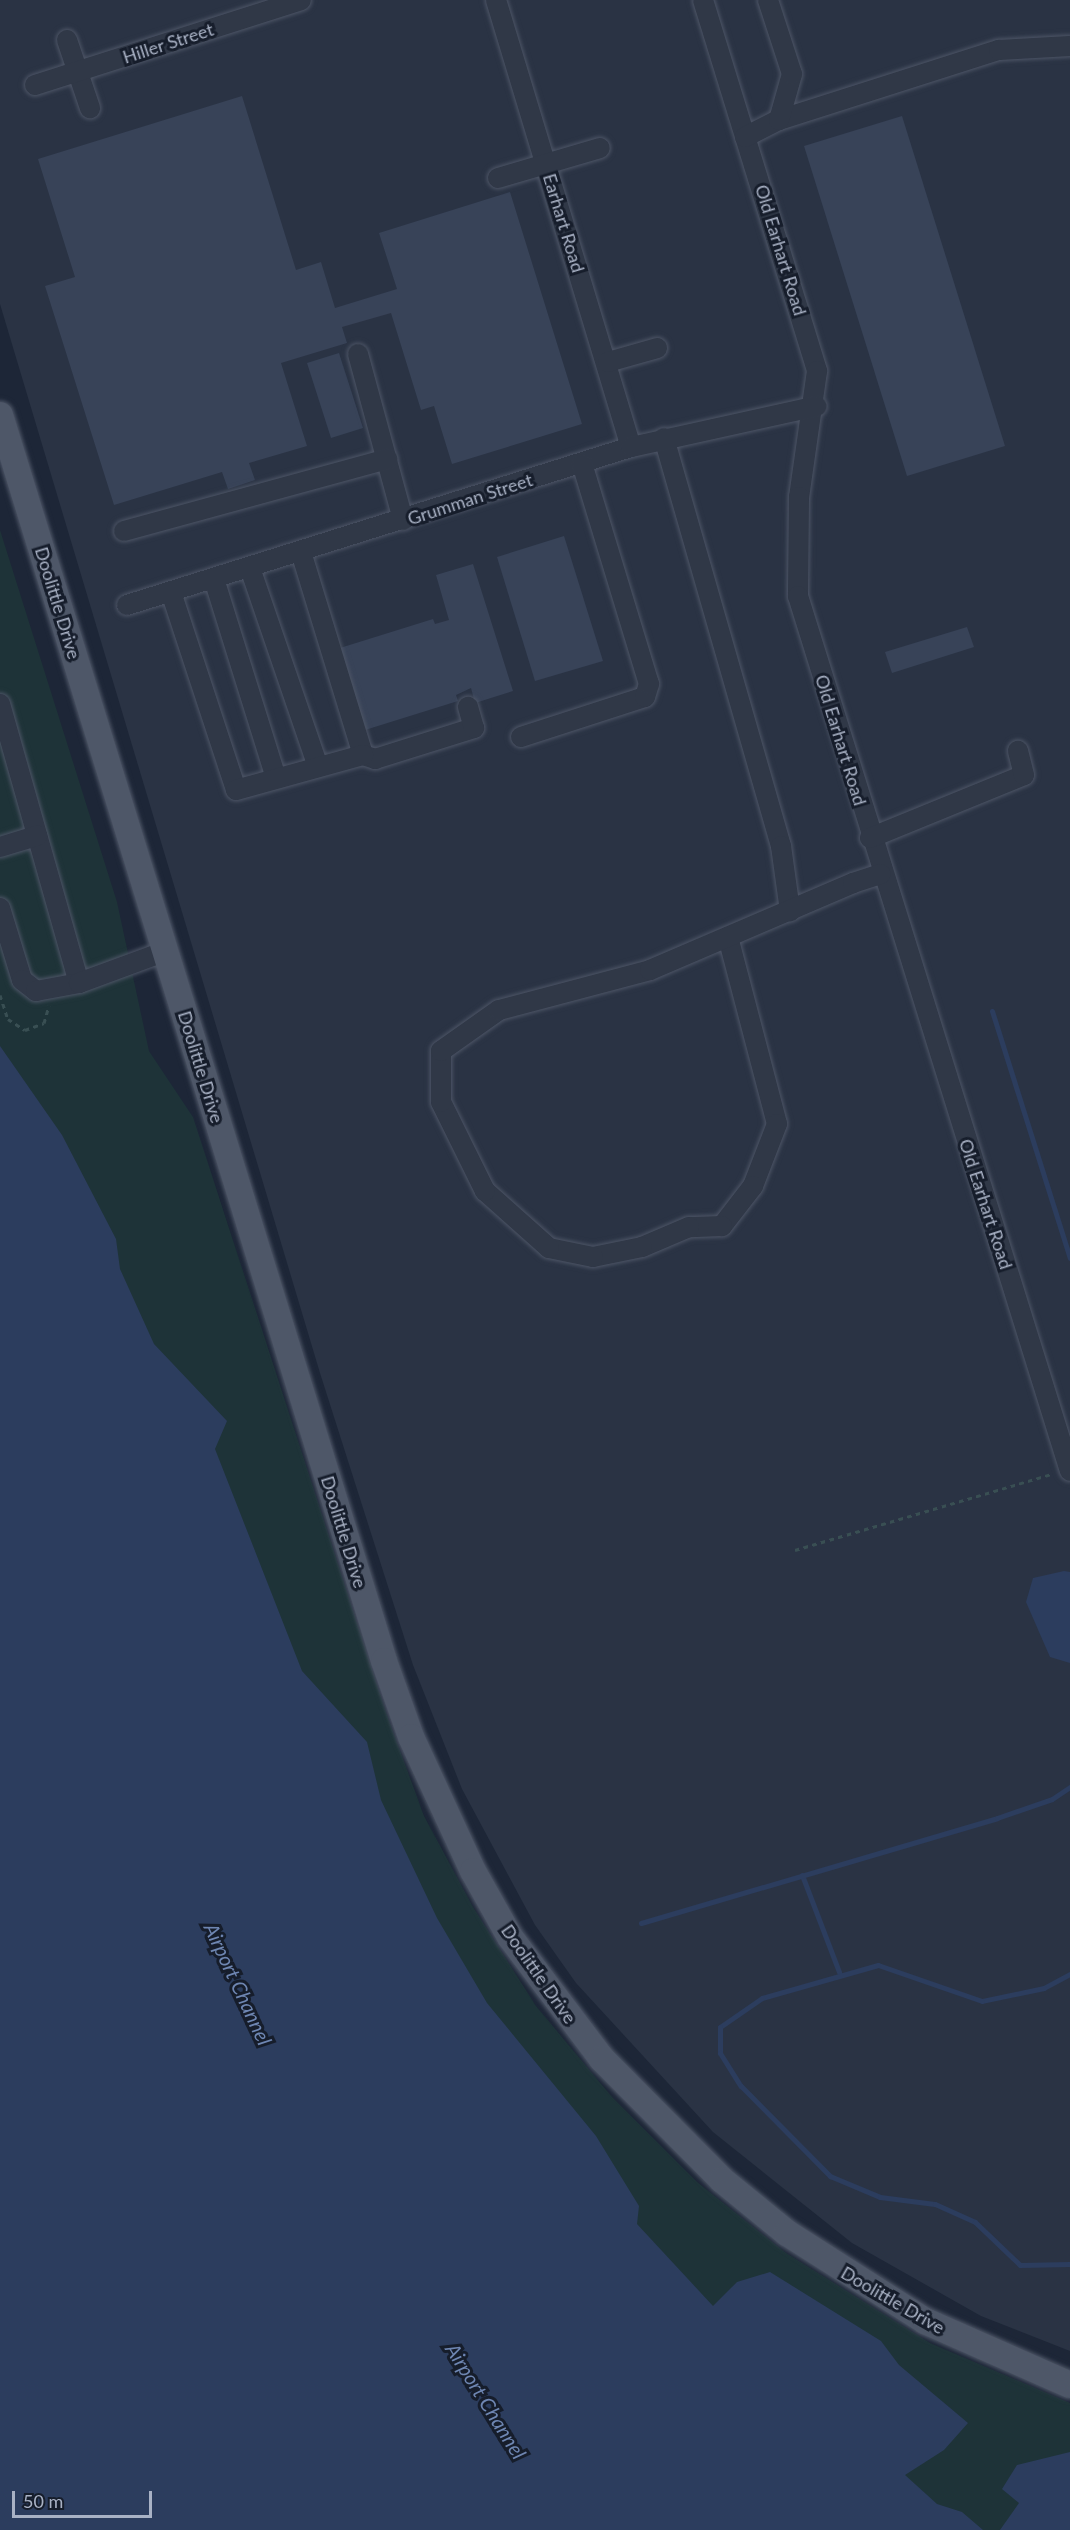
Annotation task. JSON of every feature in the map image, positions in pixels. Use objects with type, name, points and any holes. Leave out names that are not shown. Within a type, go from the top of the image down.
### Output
[{"type":"main road","name":"Doolittle Drive","points":[[0,415],[388,1672],[439,1804],[510,1937],[602,2059],[660,2124],[779,2227],[925,2321],[1070,2385]]},
{"type":"street","name":"Hiller Street","points":[[35,85],[301,0]]},
{"type":"street","name":"Earhart Road","points":[[496,0],[608,362],[631,447]]},
{"type":"street","name":"Old Earhart Road","points":[[703,0],[817,371],[817,406],[795,561],[810,635],[881,874],[1070,1470]]},
{"type":"street","points":[[768,0],[792,74],[779,120]]},
{"type":"street","points":[[67,40],[90,108]]},
{"type":"street","points":[[745,137],[779,120],[999,50],[1070,46]]},
{"type":"street","points":[[498,178],[600,148]]},
{"type":"street","points":[[608,362],[657,348]]},
{"type":"street","points":[[358,354],[404,520]]},
{"type":"street","name":"Grumman Street","points":[[127,605],[631,447],[817,406]]},
{"type":"street","points":[[664,438],[781,846],[790,911]]},
{"type":"street","points":[[124,531],[387,459]]},
{"type":"street","points":[[521,737],[645,697],[649,684],[582,464]]},
{"type":"street","points":[[301,552],[363,755]]},
{"type":"street","points":[[250,568],[318,767]]},
{"type":"street","points":[[214,579],[276,778]]},
{"type":"street","points":[[171,592],[236,790],[363,755],[375,759],[474,728],[468,707]]},
{"type":"street","points":[[0,704],[79,983]]},
{"type":"street","points":[[870,838],[1024,775],[1018,751]]},
{"type":"street","points":[[0,847],[38,836]]},
{"type":"street","points":[[728,937],[777,1124],[753,1186],[722,1226],[689,1227],[642,1247],[593,1257],[549,1248],[485,1191],[441,1102],[441,1051],[499,1010],[650,970],[728,937],[790,911],[881,874]]},
{"type":"street","points":[[0,908],[22,980],[36,991],[79,983],[166,951]]},
{"type":"path","points":[[795,1550],[1070,1470]]},
{"type":"shaded area","points":[[0,0],[1070,0],[1070,2351],[981,2316],[852,2243],[713,2132],[576,1983],[535,1925],[462,1789],[413,1665],[320,1373],[0,304]]},
{"type":"green space","points":[[0,530],[117,902],[149,1051],[193,1117],[387,1715],[424,1816],[473,1907],[536,2006],[612,2097],[697,2182],[786,2253],[930,2343],[1070,2403],[1070,2530],[0,2530]]},
{"type":"water","name":"Airport Channel","points":[[0,1046],[62,1135],[116,1239],[120,1269],[154,1344],[227,1421],[215,1449],[302,1671],[367,1742],[381,1800],[437,1918],[487,2003],[596,2136],[639,2206],[637,2224],[713,2306],[737,2282],[770,2272],[881,2341],[899,2365],[968,2423],[944,2450],[905,2475],[937,2504],[962,2512],[983,2530],[0,2530]]},
{"type":"water","points":[[1064,1571],[1070,1572],[1070,1663],[1050,1657],[1026,1602],[1033,1578]]},
{"type":"water","points":[[1070,2452],[1070,2530],[1000,2530],[1019,2503],[1002,2489],[1017,2465]]},
{"type":"building","points":[[242,96],[296,270],[321,262],[335,308],[397,289],[379,233],[510,192],[582,424],[452,464],[434,406],[421,410],[391,313],[342,327],[347,343],[281,363],[307,446],[249,463],[255,480],[228,489],[222,472],[114,505],[45,286],[75,277],[38,159]]},
{"type":"building","points":[[902,116],[1005,446],[907,476],[804,146]]},
{"type":"building","points":[[339,353],[363,428],[331,438],[307,363]]},
{"type":"building","points":[[564,536],[603,661],[535,681],[497,557]]},
{"type":"building","points":[[473,564],[513,691],[475,703],[471,688],[456,695],[458,701],[365,730],[340,648],[433,619],[435,624],[449,620],[436,575]]},
{"type":"building","points":[[967,627],[974,647],[892,673],[885,652]]},
{"type":"waterway","points":[[992,1011],[1070,1258]]},
{"type":"waterway","points":[[641,1923],[997,1818],[1052,1799],[1070,1787]]},
{"type":"waterway","points":[[802,1875],[839,1972]]},
{"type":"waterway","points":[[1070,1974],[1044,1988],[982,2001],[878,1965],[762,1998],[720,2027],[720,2053],[741,2086],[830,2176],[880,2197],[935,2204],[975,2222],[1020,2265],[1070,2264]]}]
